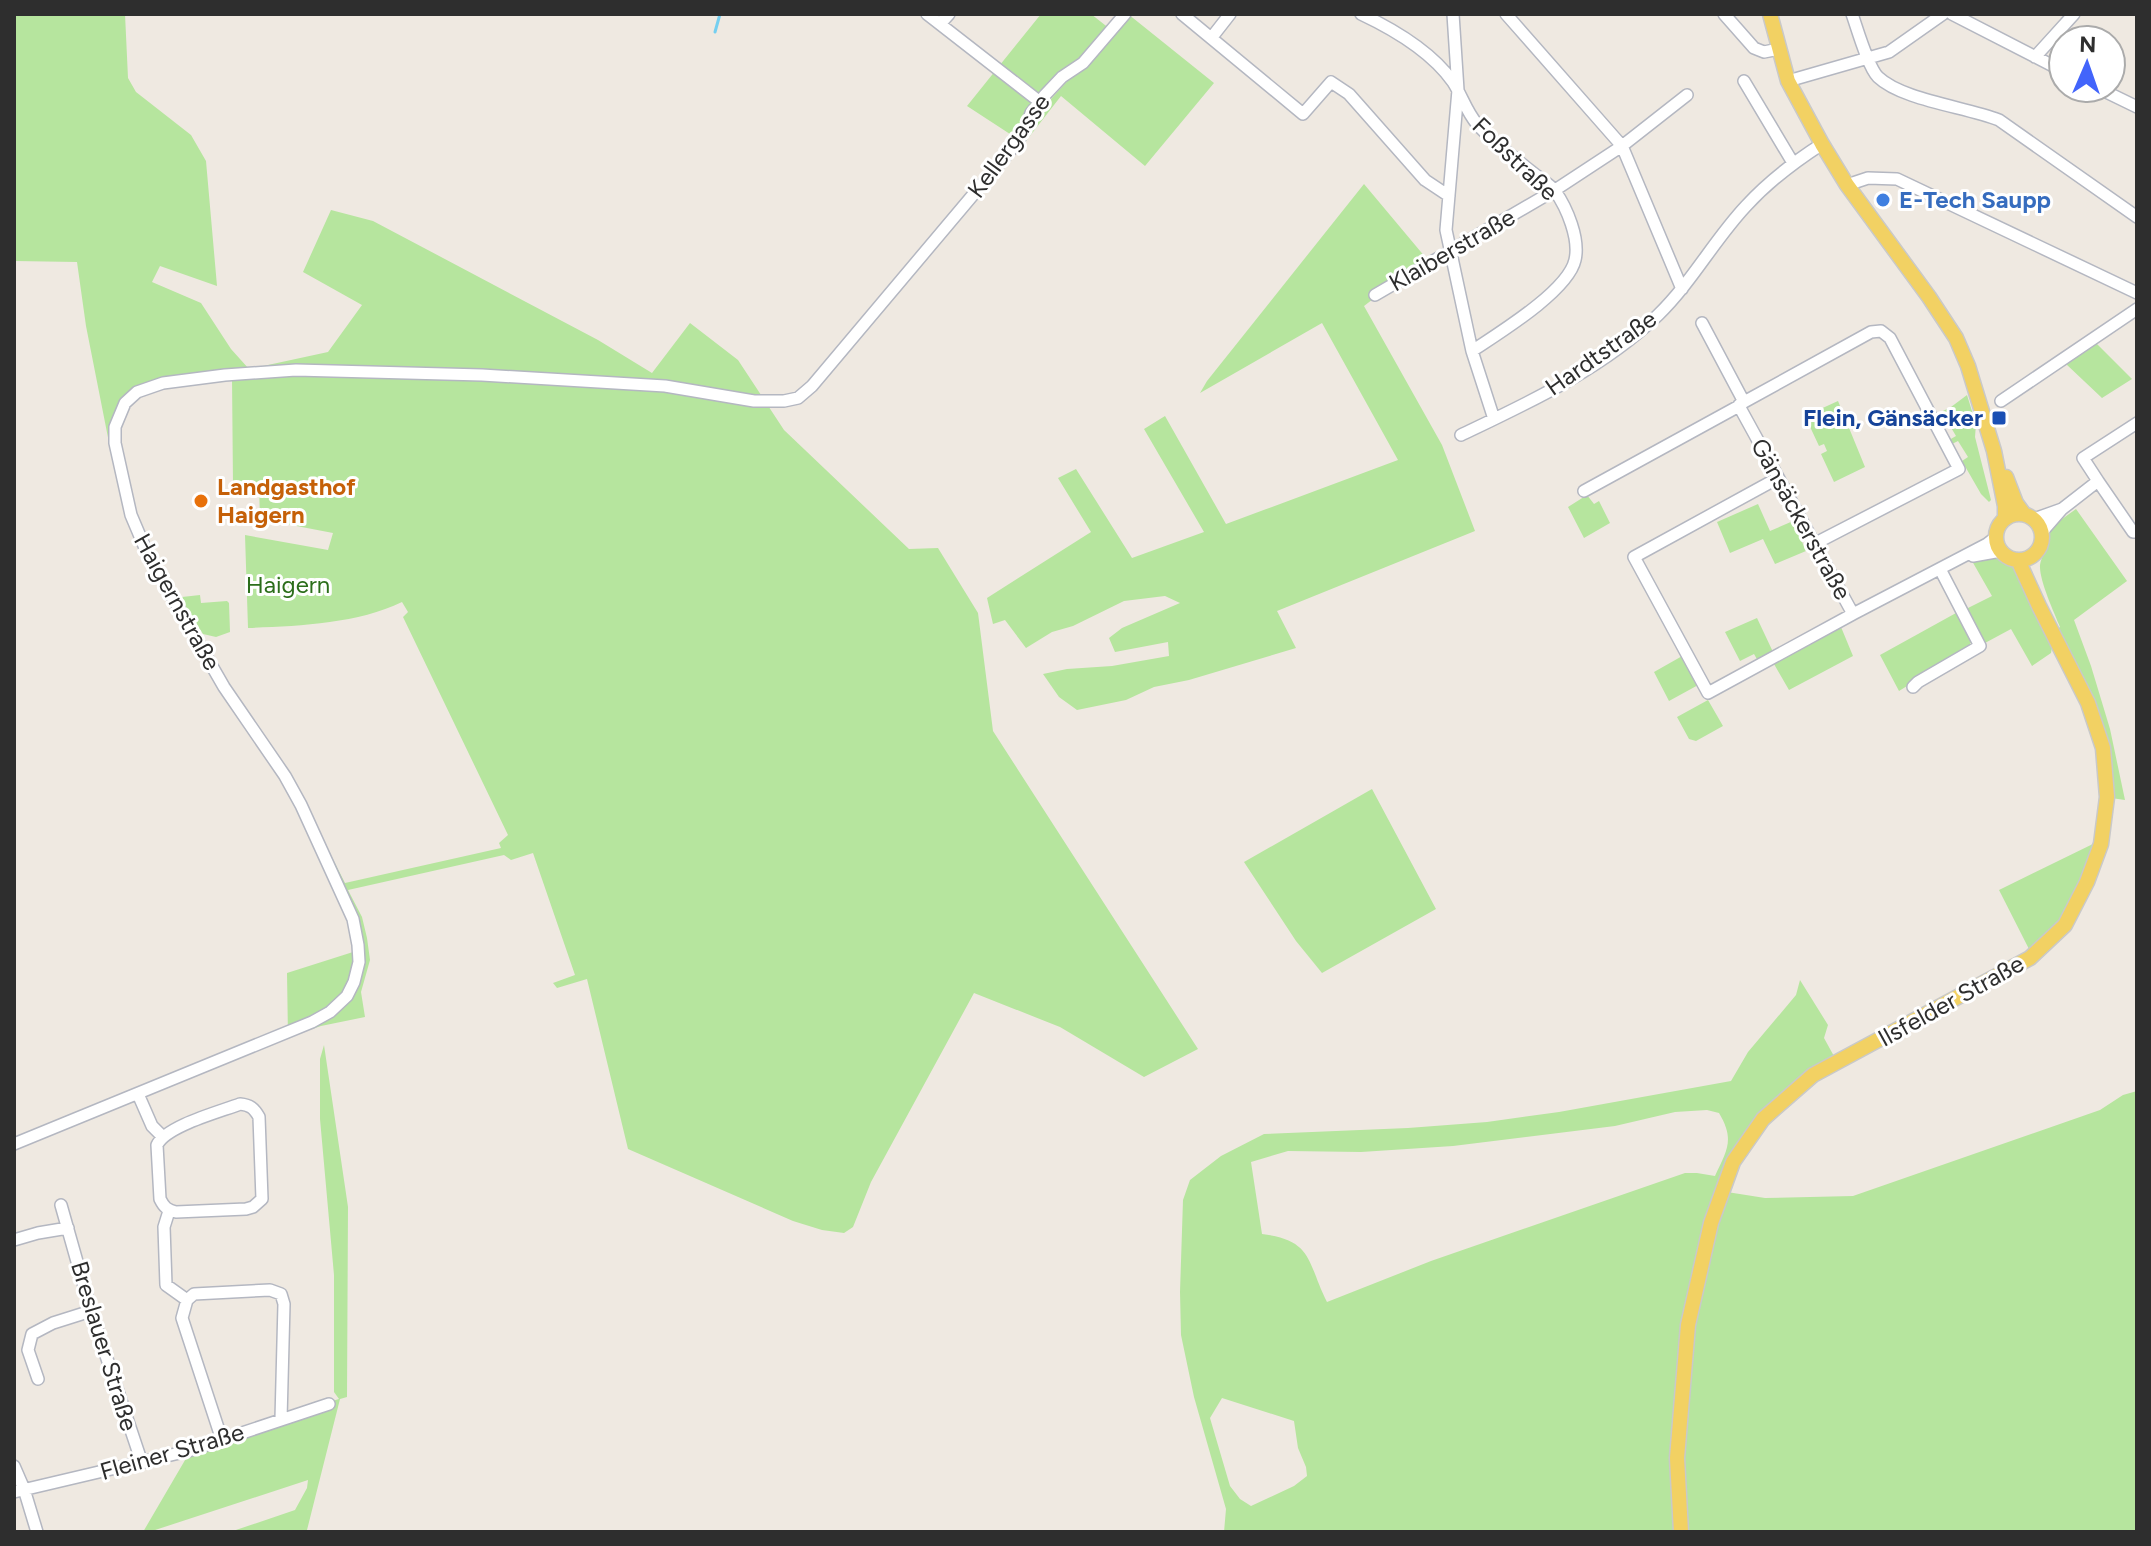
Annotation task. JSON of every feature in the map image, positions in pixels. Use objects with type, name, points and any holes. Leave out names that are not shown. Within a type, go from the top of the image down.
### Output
[{"type":"main road","points":[[1770,14],[1788,81],[1822,144],[1847,185],[1956,338],[1994,451],[2005,518]]},
{"type":"main road","points":[[1994,451],[2016,503],[2029,516],[2042,532],[2041,544],[2026,558],[2009,558],[1998,544],[1997,530],[2005,518],[2014,514],[2029,516]]},
{"type":"main road","name":"Ilsfelder Straße","points":[[1681,1532],[1677,1458],[1688,1325],[1711,1223],[1733,1162],[1763,1119],[1813,1075],[2030,958],[2065,925],[2087,882],[2101,844],[2107,797],[2103,748],[2088,703],[2059,644],[2026,558]]},
{"type":"street","points":[[927,14],[1040,102]]},
{"type":"street","points":[[940,24],[949,14]]},
{"type":"street","name":"Kellergasse","points":[[900,284],[1015,145],[1040,102],[1062,77],[1083,63],[1125,14]]},
{"type":"street","points":[[1182,14],[1303,114],[1331,82],[1349,94],[1425,180],[1449,196]]},
{"type":"street","points":[[1212,37],[1230,14]]},
{"type":"street","name":"Foßstraße","points":[[1361,14],[1399,34],[1445,71],[1478,126],[1555,190],[1572,225],[1575,260],[1568,277],[1503,331],[1472,351]]},
{"type":"street","points":[[1453,14],[1458,90],[1446,230],[1472,351],[1494,419]]},
{"type":"street","points":[[1506,14],[1622,146],[1682,289]]},
{"type":"street","points":[[1724,14],[1754,48],[1764,52],[1779,49]]},
{"type":"street","points":[[1852,14],[1876,76],[1919,98],[1979,112],[1999,120],[2137,217]]},
{"type":"street","points":[[1788,81],[1889,52],[1943,14]]},
{"type":"street","points":[[1952,14],[2047,63]]},
{"type":"street","points":[[2035,57],[2070,15]]},
{"type":"street","points":[[1744,81],[1793,163]]},
{"type":"street","name":"Klaiberstraße","points":[[1375,295],[1555,190],[1622,146],[1687,95]]},
{"type":"street","name":"Hardtstraße","points":[[1461,435],[1562,385],[1629,340],[1682,289],[1747,205],[1793,163],[1822,144]]},
{"type":"street","points":[[1847,185],[1868,178],[1897,179],[2137,293]]},
{"type":"street","name":"Haigernstraße","points":[[14,1144],[312,1022],[330,1012],[347,996],[359,962],[353,919],[301,805],[197,642],[148,555],[131,515],[115,443],[115,427],[125,403],[137,392],[163,383],[296,370],[482,375],[649,385],[754,401],[784,401],[798,398],[812,386],[900,284]]},
{"type":"street","points":[[2001,401],[2137,309]]},
{"type":"street","name":"Gänsäckerstraße","points":[[1702,323],[1778,478],[1853,614],[1957,560],[1998,544]]},
{"type":"street","points":[[1584,491],[1871,332],[1881,331],[1890,338],[1959,469],[1814,544]]},
{"type":"street","points":[[2137,423],[2083,458],[2133,532],[2137,532]]},
{"type":"street","points":[[1778,478],[1634,557],[1687,655],[1708,693],[1853,614]]},
{"type":"street","points":[[2042,532],[2062,509],[2098,481]]},
{"type":"street","points":[[2029,516],[2062,509]]},
{"type":"street","points":[[1913,687],[1980,646],[1940,569]]},
{"type":"street","points":[[138,1094],[152,1126],[162,1136]]},
{"type":"street","points":[[240,1104],[254,1109],[261,1125],[263,1193],[259,1203],[246,1209],[169,1211],[160,1199],[157,1145],[162,1136],[240,1104]]},
{"type":"street","name":"Breslauer Straße","points":[[61,1205],[91,1311],[142,1463]]},
{"type":"street","points":[[169,1211],[164,1227],[166,1285],[187,1300]]},
{"type":"street","name":"Breslauer Straße","points":[[14,1240],[68,1228]]},
{"type":"street","points":[[222,1440],[182,1318],[187,1300],[194,1294],[270,1290],[281,1294],[284,1304],[281,1419]]},
{"type":"street","points":[[38,1379],[28,1350],[32,1334],[53,1323],[91,1311]]},
{"type":"street","name":"Fleiner Straße","points":[[19,1490],[188,1451],[329,1404]]},
{"type":"street","points":[[14,1466],[19,1490],[37,1532]]},
{"type":"green space","name":"Haigern","points":[[14,14],[125,14],[128,78],[136,92],[191,135],[206,161],[217,286],[160,266],[152,282],[201,303],[231,349],[249,369],[328,352],[362,305],[303,272],[331,210],[373,221],[598,340],[652,373],[690,323],[738,360],[784,430],[909,549],[938,548],[978,613],[993,731],[1198,1049],[1144,1077],[1060,1027],[974,993],[871,1182],[853,1227],[844,1233],[793,1221],[628,1149],[587,979],[557,988],[553,983],[575,975],[533,853],[511,860],[504,855],[348,890],[362,917],[370,960],[361,992],[365,1017],[288,1037],[287,973],[353,952],[351,933],[310,814],[345,883],[501,848],[499,843],[508,835],[403,617],[408,612],[402,602],[346,619],[248,628],[245,535],[328,550],[333,533],[260,519],[259,485],[233,485],[232,378],[162,380],[121,401],[113,415],[110,433],[115,473],[86,326],[77,262],[14,261]]},
{"type":"green space","points":[[1041,14],[1091,14],[1110,29],[1013,136],[967,106]]},
{"type":"green space","points":[[1128,14],[1214,83],[1145,166],[1061,96],[1026,141],[1032,120]]},
{"type":"green space","points":[[1364,184],[1431,264],[1364,306],[1442,445],[1475,531],[1277,611],[1296,648],[1189,680],[1154,687],[1126,700],[1077,710],[1059,697],[1043,674],[1169,656],[1168,642],[1115,652],[1109,638],[1122,628],[1180,603],[1165,596],[1124,601],[1073,626],[1052,632],[1026,648],[1005,620],[993,624],[987,598],[1091,532],[1058,478],[1076,469],[1132,558],[1204,532],[1144,429],[1165,416],[1226,524],[1398,460],[1322,323],[1200,393]]},
{"type":"green space","points":[[2096,343],[2132,379],[2102,398],[2066,364]]},
{"type":"green space","points":[[1967,395],[1976,424],[1975,437],[1989,502],[1962,461],[1968,457],[1958,441],[1952,444],[1949,440],[1956,436],[1946,419],[1939,422],[1935,415]]},
{"type":"green space","points":[[1838,401],[1865,467],[1834,482],[1821,454],[1827,451],[1824,444],[1819,446],[1805,416]]},
{"type":"green space","points":[[1587,495],[1594,504],[1599,501],[1610,523],[1584,538],[1568,507]]},
{"type":"green space","points":[[1758,504],[1770,531],[1793,521],[1806,551],[1775,564],[1763,539],[1730,553],[1717,522]]},
{"type":"green space","points":[[2076,509],[2127,581],[2074,620],[2110,729],[2125,800],[2111,798],[2105,749],[2056,630],[2060,627],[2040,571],[2052,530]]},
{"type":"green space","points":[[1997,557],[2016,568],[2052,647],[2051,653],[2032,666],[2011,629],[1985,643],[1966,609],[1992,596],[1972,561]]},
{"type":"green space","points":[[200,595],[201,603],[229,603],[230,632],[216,637],[203,634],[182,602],[182,597]]},
{"type":"green space","points":[[1956,613],[1971,642],[1968,648],[1899,691],[1880,655]]},
{"type":"green space","points":[[1757,618],[1773,652],[1758,661],[1754,654],[1740,661],[1725,632]]},
{"type":"green space","points":[[1841,627],[1853,656],[1789,690],[1774,664]]},
{"type":"green space","points":[[1684,655],[1700,684],[1669,701],[1654,672]]},
{"type":"green space","points":[[1708,700],[1723,726],[1696,741],[1689,739],[1677,717]]},
{"type":"green space","points":[[1372,789],[1436,909],[1322,973],[1296,941],[1244,862]]},
{"type":"green space","points":[[2099,841],[2062,924],[2031,953],[1999,890]]},
{"type":"green space","points":[[1800,980],[1828,1025],[1824,1038],[1835,1058],[1765,1121],[1736,1164],[1727,1192],[1765,1198],[1853,1196],[2100,1110],[2123,1095],[2137,1091],[2137,1532],[1224,1532],[1226,1509],[1194,1397],[1181,1335],[1183,1200],[1190,1180],[1221,1156],[1264,1134],[1487,1122],[1731,1081],[1748,1052],[1796,995]],"holes":[[[1707,1110],[1719,1113],[1728,1138],[1726,1152],[1715,1176],[1685,1173],[1431,1261],[1327,1302],[1300,1248],[1279,1237],[1262,1234],[1251,1162],[1288,1151],[1361,1152],[1453,1146],[1615,1126],[1675,1112]],[[1222,1398],[1294,1421],[1307,1476],[1294,1486],[1251,1506],[1240,1499],[1230,1486],[1210,1418]]]},
{"type":"green space","points":[[324,1045],[348,1207],[347,1397],[340,1399],[307,1530],[230,1532],[295,1510],[308,1480],[143,1532],[188,1455],[218,1435],[339,1399],[334,1392],[334,1275],[320,1119],[320,1059]]},
{"type":"waterway","points":[[715,32],[720,14]]},
{"type":"place","name":"E-Tech Saupp","points":[[1883,200]]},
{"type":"place","name":"Flein, Gänsäcker","points":[[1999,418]]},
{"type":"place","name":"Landgasthof Haigern","points":[[201,501]]}]
